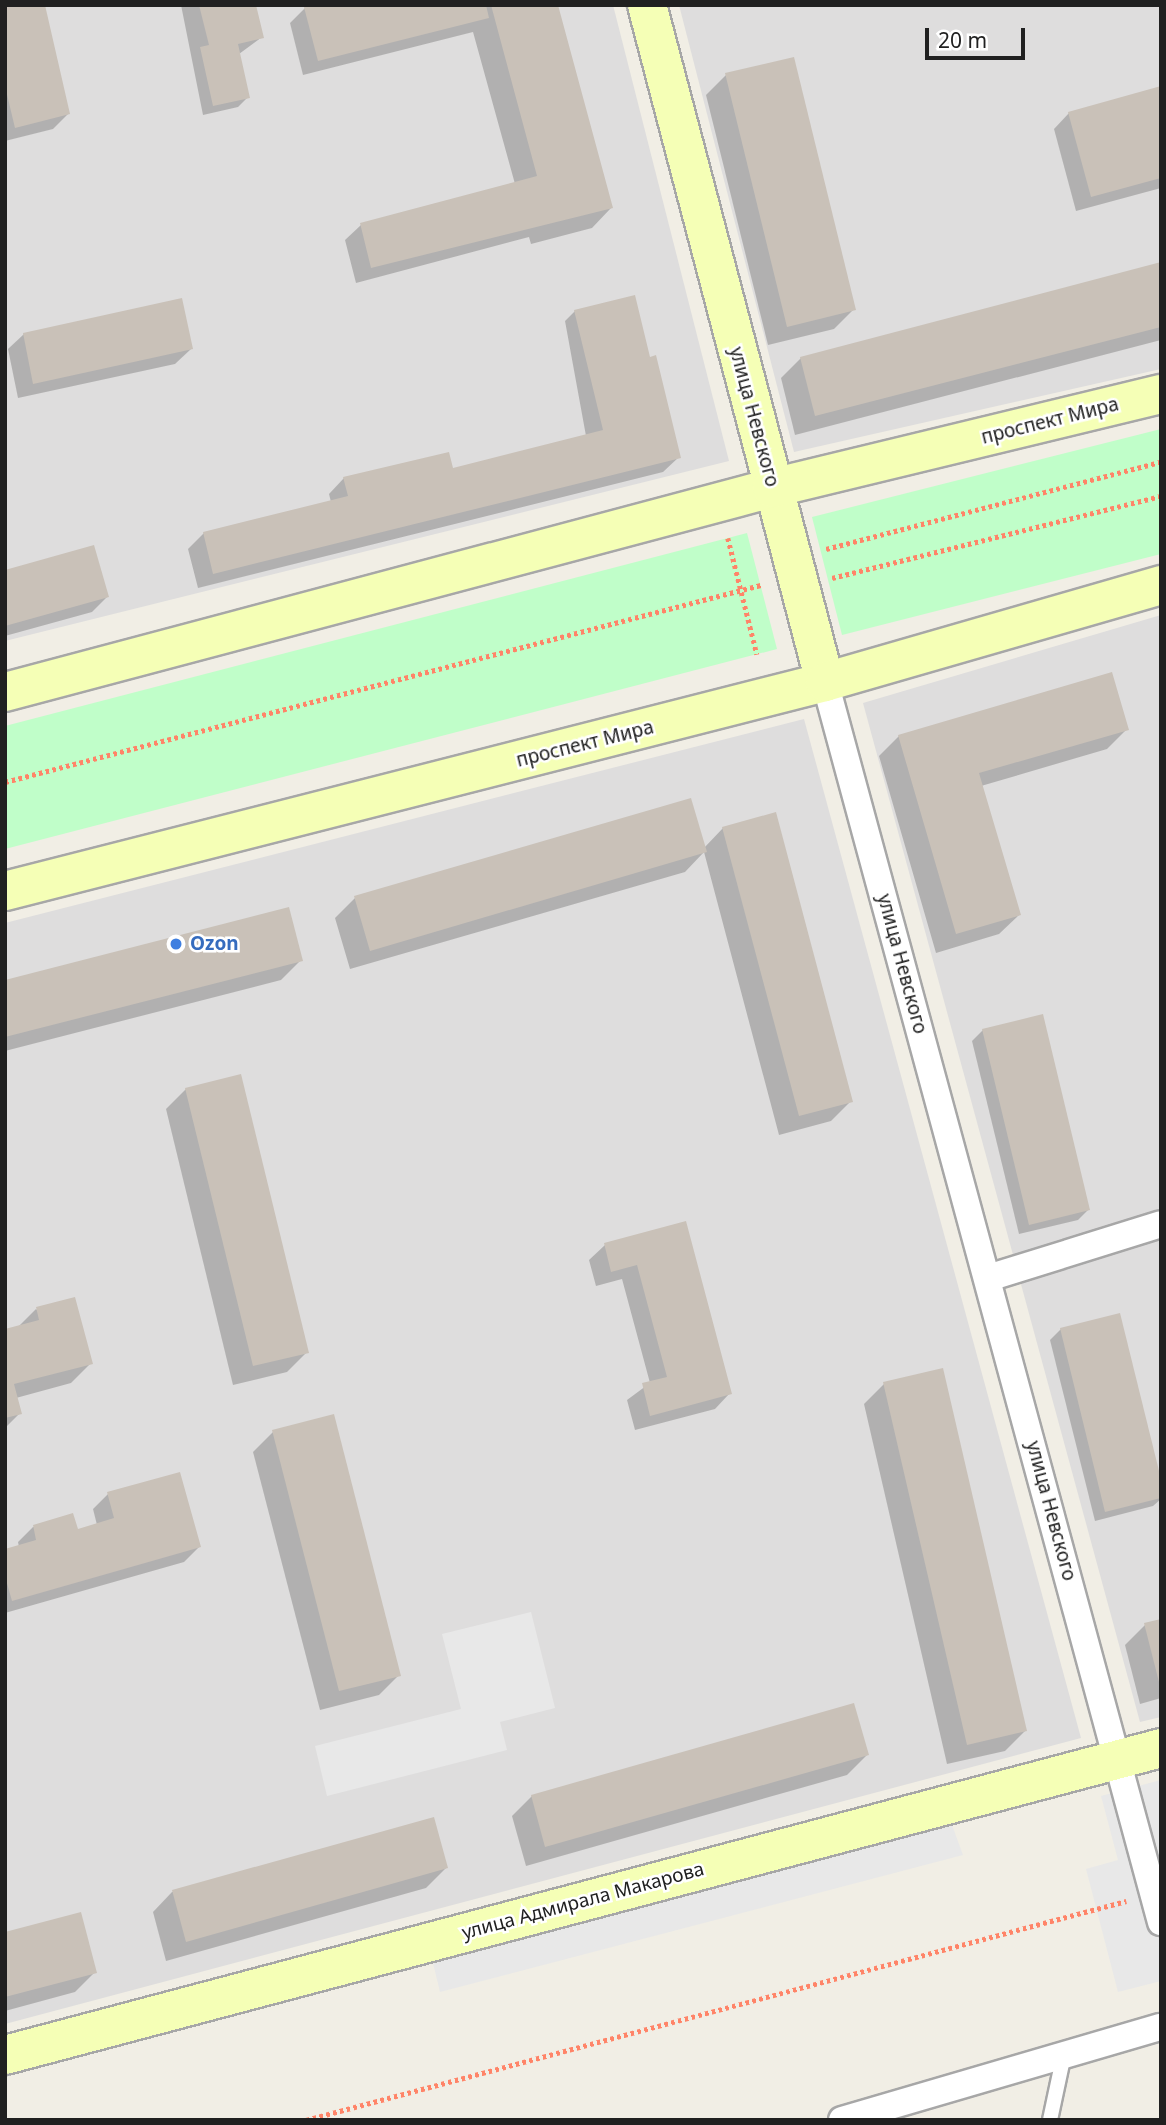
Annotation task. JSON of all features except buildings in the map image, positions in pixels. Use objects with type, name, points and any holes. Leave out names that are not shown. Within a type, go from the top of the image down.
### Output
[{"type":"main road","name":"улица Невского","points":[[647,5],[825,682]]},
{"type":"main road","name":"проспект Мира","points":[[5,692],[772,488],[1161,394]]},
{"type":"main road","name":"проспект Мира","points":[[5,891],[825,682],[1161,585]]},
{"type":"main road","name":"улица Адмирала Макарова","points":[[5,2055],[1161,1748]]},
{"type":"street","name":"улица Невского","points":[[825,682],[1161,1922]]},
{"type":"street","points":[[988,1278],[1161,1224]]},
{"type":"street","points":[[842,2120],[1161,2027]]},
{"type":"lane","points":[[1050,2120],[1065,2054]]},
{"type":"path","points":[[820,550],[1161,462]]},
{"type":"path","points":[[828,579],[1161,496]]},
{"type":"path","points":[[728,538],[757,654]]},
{"type":"path","points":[[5,782],[761,585]]},
{"type":"path","points":[[306,2120],[1153,1894]]},
{"type":"shaded area","points":[[5,5],[613,5],[729,461],[5,641]]},
{"type":"shaded area","points":[[679,5],[1161,5],[1161,369],[794,452]]},
{"type":"shaded area","points":[[1161,615],[1161,1717],[1140,1722],[863,703]]},
{"type":"shaded area","points":[[804,719],[1081,1738],[5,2024],[5,923]]},
{"type":"shaded area","points":[[531,1612],[555,1708],[500,1722],[507,1750],[327,1796],[315,1746],[461,1709],[442,1634]]},
{"type":"shaded area","points":[[1161,1780],[1161,1981],[1118,1992],[1086,1869],[1118,1860],[1101,1796]]},
{"type":"shaded area","points":[[945,1806],[963,1855],[440,1992],[428,1942]]},
{"type":"green space","points":[[1161,429],[1161,554],[842,635],[812,517]]},
{"type":"green space","points":[[747,533],[777,649],[5,849],[5,726]]},
{"type":"place","name":"Ozon","points":[[176,944]]}]
